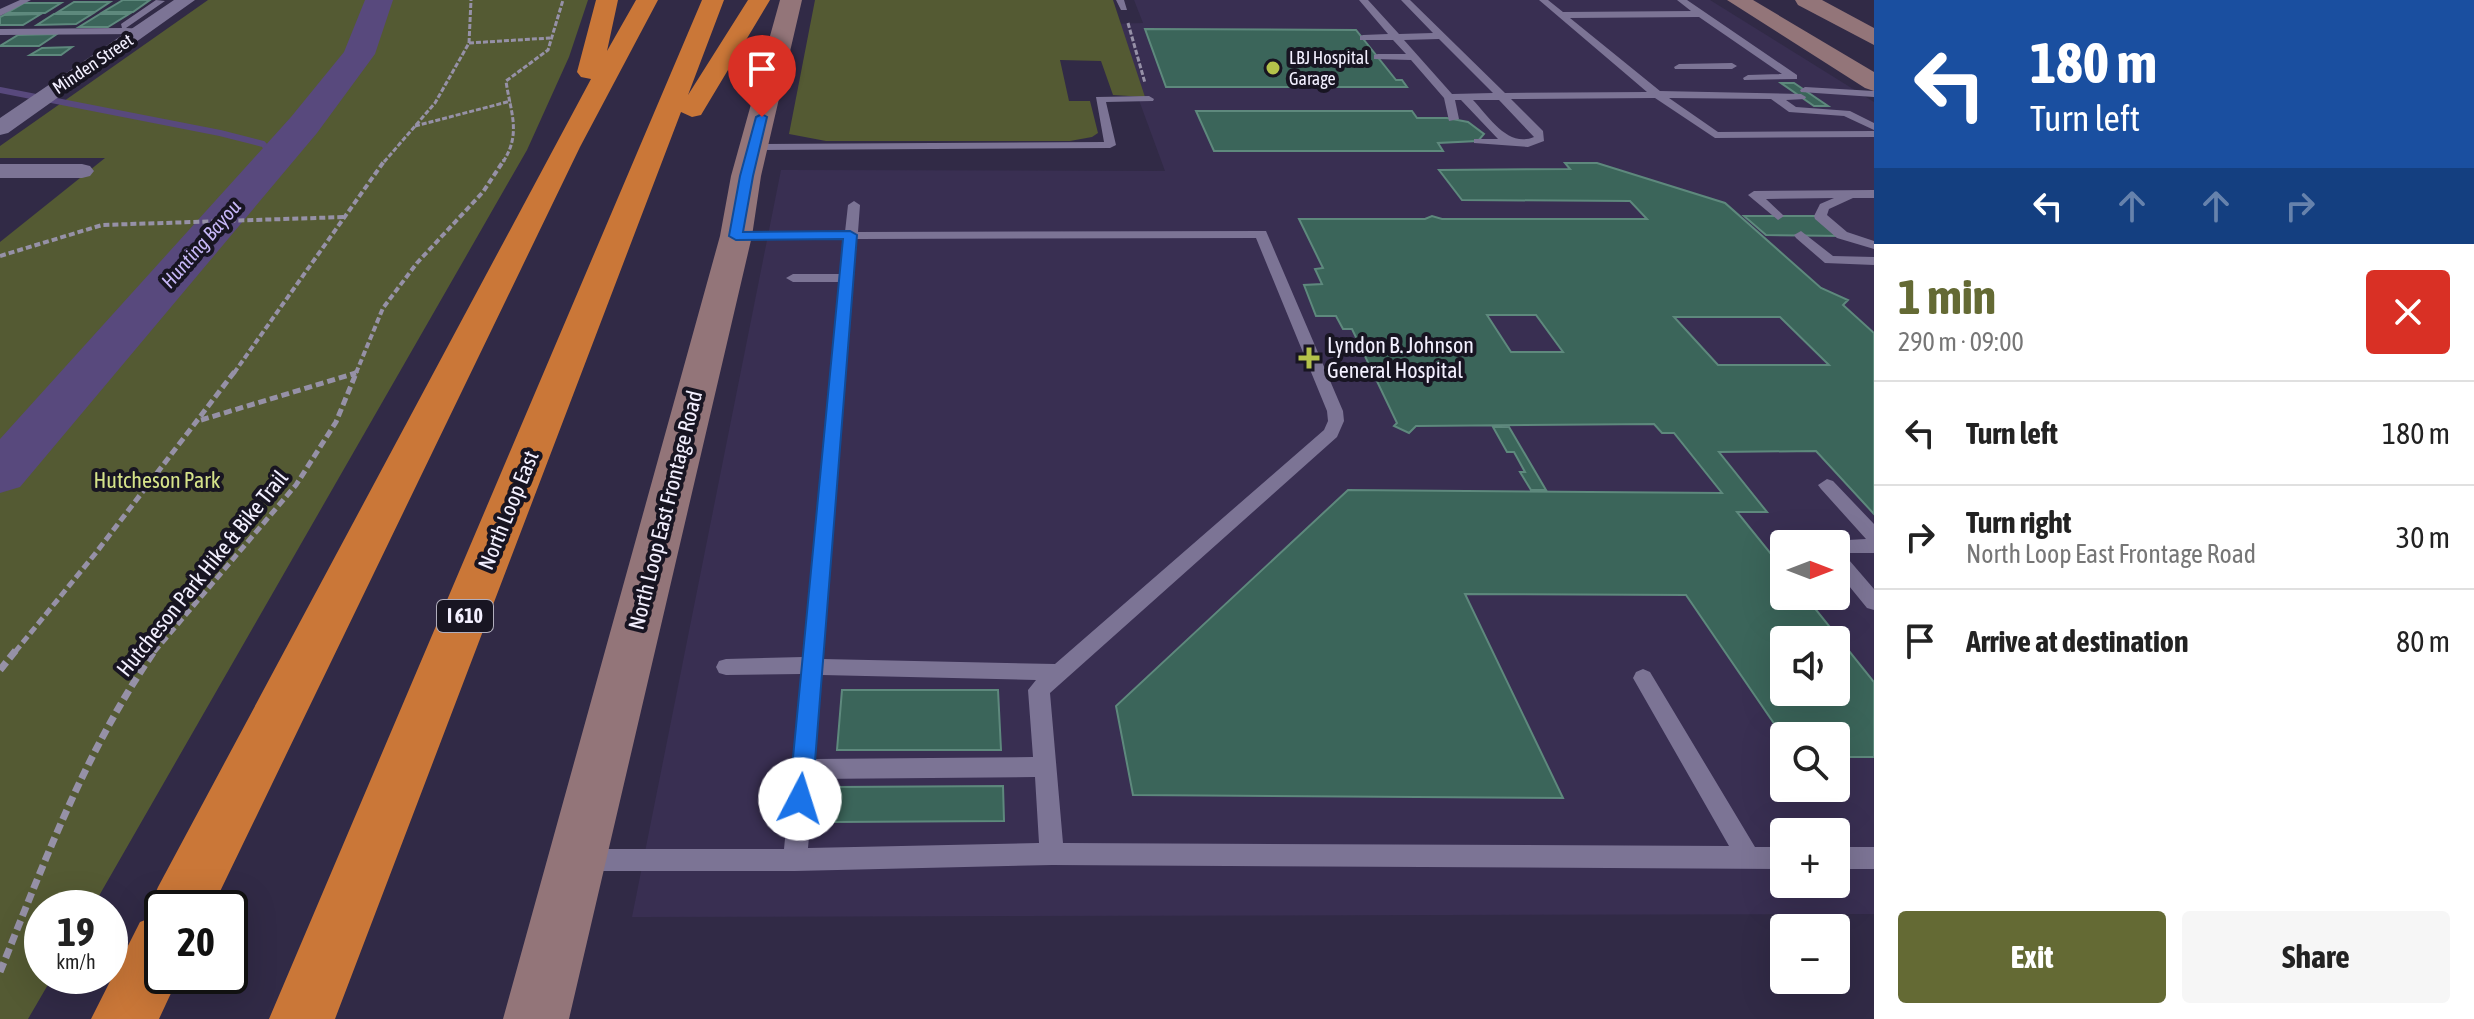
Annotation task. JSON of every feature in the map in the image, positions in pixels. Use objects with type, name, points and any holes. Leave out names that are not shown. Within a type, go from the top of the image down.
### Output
[{"type":"highway","points":[[566,147],[585,90],[607,0]]},
{"type":"highway","points":[[189,890],[566,147],[647,0]]},
{"type":"highway","name":"North Loop East","points":[[302,1019],[713,0]]},
{"type":"highway","points":[[628,213],[759,0]]},
{"type":"highway","points":[[124,1019],[144,980]]},
{"type":"main road","name":"North Loop East Frontage Road","points":[[536,1019],[576,860],[750,235],[754,147],[791,0]]},
{"type":"main road","points":[[1738,0],[1874,83]]},
{"type":"main road","points":[[1806,0],[1874,38]]},
{"type":"street","name":"Minden Street","points":[[0,128],[56,89],[132,26],[167,6]]},
{"type":"street","points":[[0,171],[82,171]]},
{"type":"lane","points":[[0,13],[27,0]]},
{"type":"lane","points":[[1363,0],[1449,97],[1453,119]]},
{"type":"lane","points":[[1405,0],[1539,133],[1540,139],[1516,144],[1478,141]]},
{"type":"lane","points":[[1543,0],[1708,132],[1721,136],[1874,134]]},
{"type":"lane","points":[[1681,0],[1792,74],[1790,78],[1748,78],[1794,94]]},
{"type":"lane","points":[[1561,15],[1701,14]]},
{"type":"lane","points":[[0,32],[132,26]]},
{"type":"lane","points":[[1363,38],[1441,36]]},
{"type":"lane","points":[[1378,57],[1414,57]]},
{"type":"lane","points":[[1679,67],[1732,66]]},
{"type":"lane","points":[[1794,94],[1793,110],[1846,113],[1874,127]]},
{"type":"lane","points":[[1449,97],[1874,94]]},
{"type":"lane","points":[[1464,97],[1506,141],[1516,144]]},
{"type":"lane","points":[[754,147],[1110,145],[1100,99],[1149,99]]},
{"type":"lane","points":[[1778,216],[1754,195],[1870,194]]},
{"type":"lane","points":[[1870,194],[1839,198],[1824,207],[1820,216],[1842,235],[1874,245]]},
{"type":"lane","points":[[795,860],[854,205]]},
{"type":"lane","points":[[750,235],[1261,234],[1335,411],[1336,421],[1331,433],[1039,690],[1052,854]]},
{"type":"lane","points":[[1801,235],[1830,260],[1874,261]]},
{"type":"lane","points":[[793,278],[846,278]]},
{"type":"lane","points":[[1827,485],[1874,536]]},
{"type":"lane","points":[[1850,546],[1874,546]]},
{"type":"lane","points":[[1850,574],[1874,603]]},
{"type":"lane","points":[[726,667],[812,665],[836,669],[1061,672]]},
{"type":"lane","points":[[1643,678],[1748,857]]},
{"type":"lane","points":[[803,769],[1044,767]]},
{"type":"lane","points":[[576,860],[795,860],[1052,854],[1770,858]]},
{"type":"lane","points":[[1850,858],[1874,858]]},
{"type":"path","points":[[0,670],[198,421],[397,143],[435,103],[469,43],[471,0]]},
{"type":"path","name":"Hutcheson Park Hike & Bike Trail","points":[[0,972],[51,841],[102,733],[161,642],[296,485],[336,422],[389,299],[417,263],[483,192],[510,151],[515,131],[506,81],[544,56],[556,11],[563,0]]},
{"type":"path","points":[[1122,4],[1142,65],[1149,99]]},
{"type":"path","points":[[469,43],[550,38]]},
{"type":"path","points":[[414,126],[511,101]]},
{"type":"path","points":[[0,256],[82,229],[121,224],[346,217]]},
{"type":"path","points":[[198,421],[357,372]]},
{"type":"shaded area","name":"Lyndon B. Johnson General Hospital","points":[[1134,0],[1710,0],[1874,102],[1874,914],[632,917],[781,170],[1165,171],[1111,24],[1143,23]]},
{"type":"green space","name":"Hutcheson Park","points":[[208,0],[588,0],[569,57],[527,150],[102,890],[24,890],[24,994],[43,994],[28,1019],[0,1019],[0,242],[105,158],[0,158],[0,146]]},
{"type":"green space","points":[[815,0],[1113,0],[1145,97],[1113,95],[1101,61],[1060,60],[1069,101],[1090,101],[1098,133],[1092,137],[1070,141],[826,141],[789,134]]},
{"type":"building","points":[[123,0],[150,0],[133,12],[103,12]]},
{"type":"building","points":[[74,2],[110,2],[95,12],[58,12]]},
{"type":"building","points":[[24,3],[61,3],[45,13],[7,13]]},
{"type":"building","points":[[41,14],[23,25],[0,25],[0,17],[4,15]]},
{"type":"building","points":[[54,14],[92,14],[76,24],[37,25]]},
{"type":"building","points":[[100,14],[129,14],[108,27],[79,27]]},
{"type":"building","name":"LBJ Hospital Garage","points":[[1145,29],[1356,30],[1396,80],[1402,80],[1407,87],[1166,87]]},
{"type":"building","points":[[57,34],[39,46],[0,46],[18,35]]},
{"type":"building","points":[[72,47],[61,55],[30,55],[42,48]]},
{"type":"building","points":[[1781,83],[1794,83],[1828,106],[1814,106]]},
{"type":"building","points":[[1196,111],[1412,111],[1417,118],[1468,122],[1484,134],[1478,141],[1438,143],[1443,151],[1214,151]]},
{"type":"building","points":[[1565,163],[1597,163],[1725,203],[1821,288],[1848,300],[1843,305],[1874,333],[1874,514],[1816,451],[1719,452],[1767,512],[1737,512],[1770,553],[1770,610],[1816,610],[1829,626],[1770,626],[1770,706],[1850,706],[1850,652],[1874,682],[1874,757],[1850,757],[1850,722],[1773,722],[1686,595],[1465,594],[1563,798],[1133,795],[1116,706],[1348,490],[1722,493],[1674,433],[1662,433],[1654,424],[1416,426],[1409,433],[1394,426],[1397,423],[1352,329],[1343,329],[1336,316],[1316,316],[1304,285],[1322,284],[1315,269],[1323,268],[1299,219],[1425,219],[1432,216],[1442,219],[1647,219],[1630,201],[1462,200],[1439,170],[1570,169]],"holes":[[[1487,315],[1536,315],[1563,352],[1511,352]],[[1674,317],[1780,317],[1829,365],[1718,365]]]},
{"type":"building","points":[[1744,216],[1817,216],[1842,236],[1766,235]]},
{"type":"building","points":[[1493,427],[1509,427],[1546,490],[1531,490],[1520,472],[1525,472],[1514,452],[1507,452]]},
{"type":"building","points":[[842,690],[998,690],[1001,750],[837,750]]},
{"type":"building","points":[[1003,786],[1004,821],[833,822],[836,787]]},
{"type":"waterway","name":"Hunting Bayou","points":[[0,474],[304,125],[359,54],[379,0]]},
{"type":"waterway","points":[[0,90],[220,133],[263,144],[275,156]]},
{"type":"place","name":"LBJ Hospital Garage","points":[[1273,68]]},
{"type":"place","name":"Lyndon B. Johnson General Hospital","points":[[1309,358]]},
{"type":"route","points":[[762,117],[746,176],[736,236],[850,235],[800,799]]}]
